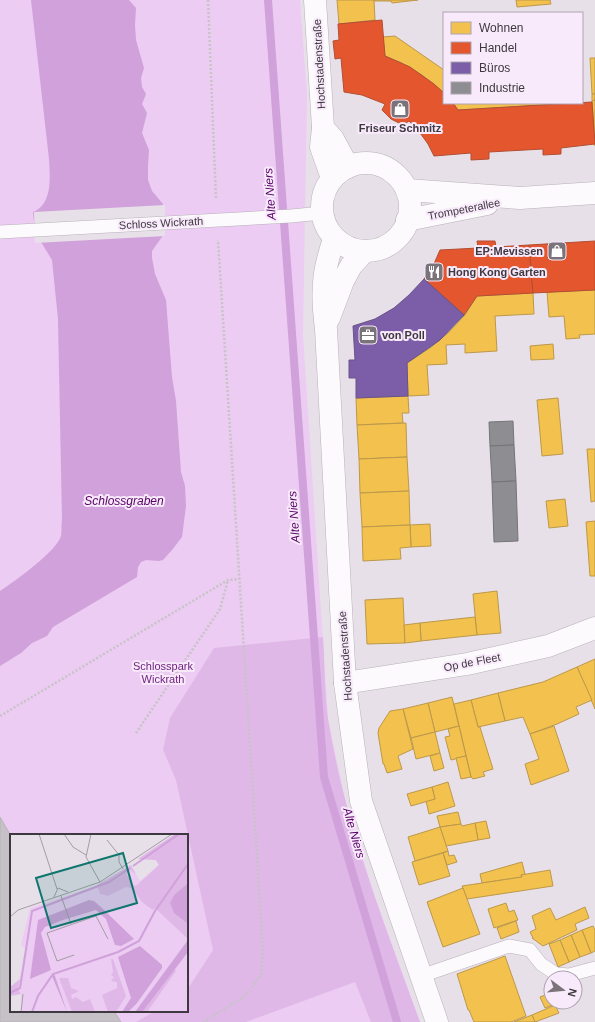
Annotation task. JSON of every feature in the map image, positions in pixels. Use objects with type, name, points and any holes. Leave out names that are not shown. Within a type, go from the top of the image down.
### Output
[{"type":"main road","name":"Hochstadenstraße","points":[[315,0],[323,128],[321,147],[340,172]]},
{"type":"main road","points":[[368,163],[376,164],[387,167],[401,179],[407,190],[409,205],[408,220],[398,237],[392,244],[385,248],[364,252],[348,248],[334,239],[326,228],[322,213],[323,196],[326,187],[340,172],[368,163]]},
{"type":"main road","name":"Trompeterallee","points":[[407,190],[520,198]]},
{"type":"main road","name":"Trompeterallee","points":[[408,220],[520,198],[595,193]]},
{"type":"main road","name":"Hochstadenstraße","points":[[334,239],[324,276],[345,683],[361,801],[437,1022]]},
{"type":"main road","points":[[326,327],[343,281],[351,266],[364,252]]},
{"type":"main road","name":"Op de Fleet","points":[[345,683],[467,664],[548,646],[595,628]]},
{"type":"lane","name":"Schloss Wickrath","points":[[0,232],[322,213]]},
{"type":"lane","points":[[421,976],[509,946],[530,950],[541,964],[556,974],[569,975],[595,968]]},
{"type":"path","points":[[203,1022],[245,996],[261,976],[263,952],[217,220],[208,0]]},
{"type":"path","points":[[0,716],[228,580],[239,579]]},
{"type":"path","points":[[136,733],[220,609],[228,580]]},
{"type":"green space","name":"Schlosspark Wickrath","points":[[0,0],[300,0],[307,95],[303,335],[328,718],[346,806],[375,897],[420,1022],[0,1022]]},
{"type":"shaded area","points":[[323,637],[328,719],[344,797],[367,873],[420,1022],[371,1022],[355,982],[246,1022],[136,1022],[153,1012],[188,1012],[188,988],[213,950],[176,780],[163,750],[170,718],[214,648]]},
{"type":"water","name":"Schlossgraben","points":[[31,0],[129,0],[136,8],[136,40],[144,68],[141,78],[142,87],[146,94],[142,104],[147,113],[142,133],[149,150],[148,180],[152,191],[163,204],[164,234],[152,251],[152,258],[155,274],[166,300],[181,472],[185,486],[186,506],[182,537],[163,560],[146,560],[141,562],[138,567],[137,577],[53,627],[47,636],[32,643],[21,653],[0,666],[0,591],[24,574],[52,550],[61,536],[62,520],[58,319],[52,260],[41,242],[36,242],[33,212],[44,203],[49,189],[50,173]]},
{"type":"pier","points":[[165,205],[165,236],[35,243],[34,212]]},
{"type":"building: Wohnen","points":[[337,0],[374,0],[375,20],[339,24]]},
{"type":"building: Wohnen","points":[[374,0],[418,0],[392,3],[391,1]]},
{"type":"building: Wohnen","points":[[516,0],[550,0],[551,4],[517,7]]},
{"type":"building: Wohnen","points":[[395,36],[443,69],[443,92],[422,75],[402,63],[385,56],[383,37]]},
{"type":"building: Wohnen","points":[[590,58],[595,58],[595,94],[592,94]]},
{"type":"building: Wohnen","points":[[592,94],[595,94],[595,100],[592,101]]},
{"type":"building: Wohnen","points":[[595,100],[595,146],[592,101]]},
{"type":"building: Wohnen","points":[[454,104],[560,104],[458,110]]},
{"type":"building: Wohnen","points":[[595,290],[595,334],[579,335],[580,338],[566,339],[564,316],[549,317],[547,292]]},
{"type":"building: Wohnen","points":[[533,293],[534,314],[495,316],[497,351],[465,353],[465,344],[446,345],[447,364],[427,365],[429,395],[408,396],[407,363],[430,348],[448,333],[465,315],[477,296]]},
{"type":"building: Wohnen","points":[[553,344],[554,359],[531,360],[530,346]]},
{"type":"building: Wohnen","points":[[408,396],[409,413],[402,413],[403,423],[357,425],[356,398]]},
{"type":"building: Wohnen","points":[[558,398],[563,454],[542,456],[537,400]]},
{"type":"building: Wohnen","points":[[406,423],[407,457],[359,459],[357,425]]},
{"type":"building: Wohnen","points":[[587,449],[595,449],[595,501],[591,502]]},
{"type":"building: Wohnen","points":[[407,457],[409,491],[360,493],[359,459]]},
{"type":"building: Wohnen","points":[[409,491],[410,525],[362,527],[360,493]]},
{"type":"building: Wohnen","points":[[565,499],[568,526],[549,528],[546,501]]},
{"type":"building: Wohnen","points":[[595,521],[595,576],[590,576],[586,522]]},
{"type":"building: Wohnen","points":[[430,524],[431,546],[411,547],[410,525]]},
{"type":"building: Wohnen","points":[[410,525],[411,547],[400,548],[401,559],[363,561],[362,527]]},
{"type":"building: Wohnen","points":[[497,591],[501,633],[477,635],[473,594]]},
{"type":"building: Wohnen","points":[[403,598],[405,643],[367,644],[365,600]]},
{"type":"building: Wohnen","points":[[475,617],[477,635],[421,641],[420,623]]},
{"type":"building: Wohnen","points":[[420,623],[421,641],[405,643],[404,625]]},
{"type":"building: Wohnen","points":[[595,659],[595,709],[577,667]]},
{"type":"building: Wohnen","points":[[577,667],[592,700],[576,707],[579,714],[530,734],[523,717],[505,721],[498,693],[543,682]]},
{"type":"building: Wohnen","points":[[498,693],[505,721],[478,727],[471,700]]},
{"type":"building: Wohnen","points":[[452,697],[459,726],[435,732],[428,703]]},
{"type":"building: Wohnen","points":[[471,700],[478,727],[480,727],[493,769],[483,772],[485,776],[473,779],[471,777],[454,704]]},
{"type":"building: Wohnen","points":[[428,703],[435,732],[411,738],[403,709]]},
{"type":"building: Wohnen","points":[[403,709],[413,749],[398,756],[402,769],[387,773],[383,764],[378,733],[379,728],[390,711]]},
{"type":"building: Wohnen","points":[[459,726],[466,756],[451,760],[445,737],[450,736],[448,729]]},
{"type":"building: Wohnen","points":[[554,726],[569,771],[531,785],[525,764],[539,759],[530,734]]},
{"type":"building: Wohnen","points":[[435,732],[440,753],[416,759],[411,738]]},
{"type":"building: Wohnen","points":[[440,753],[444,768],[434,771],[430,756]]},
{"type":"building: Wohnen","points":[[466,756],[471,777],[461,779],[456,758]]},
{"type":"building: Wohnen","points":[[448,782],[455,806],[429,814],[426,801],[435,799],[432,787]]},
{"type":"building: Wohnen","points":[[432,787],[435,799],[411,806],[407,794]]},
{"type":"building: Wohnen","points":[[458,812],[461,824],[440,827],[437,816]]},
{"type":"building: Wohnen","points":[[486,821],[490,838],[478,840],[475,823]]},
{"type":"building: Wohnen","points":[[475,823],[478,840],[446,846],[440,827],[461,824],[462,826]]},
{"type":"building: Wohnen","points":[[440,827],[448,851],[415,861],[408,837]]},
{"type":"building: Wohnen","points":[[448,851],[449,856],[454,855],[457,862],[447,865],[443,853]]},
{"type":"building: Wohnen","points":[[443,853],[450,876],[419,885],[412,862]]},
{"type":"building: Wohnen","points":[[522,862],[525,874],[521,875],[522,877],[482,883],[480,874]]},
{"type":"building: Wohnen","points":[[550,870],[553,886],[467,899],[462,886],[522,877],[521,875]]},
{"type":"building: Wohnen","points":[[463,888],[480,934],[443,947],[427,902]]},
{"type":"building: Wohnen","points":[[506,903],[509,912],[514,910],[518,920],[494,928],[488,909]]},
{"type":"building: Wohnen","points":[[585,907],[589,918],[575,924],[577,930],[543,946],[532,938],[530,932],[536,929],[532,916],[550,908],[556,920]]},
{"type":"building: Wohnen","points":[[516,921],[519,932],[501,939],[497,928]]},
{"type":"building: Wohnen","points":[[593,926],[595,930],[595,951],[591,953],[582,930]]},
{"type":"building: Wohnen","points":[[582,930],[591,953],[580,957],[571,935]]},
{"type":"building: Wohnen","points":[[571,935],[580,957],[569,962],[560,940]]},
{"type":"building: Wohnen","points":[[560,940],[569,962],[558,967],[549,944]]},
{"type":"building: Wohnen","points":[[505,956],[526,1016],[511,1022],[474,1022],[468,1010],[457,974]]},
{"type":"building: Wohnen","points":[[543,996],[543,1004],[540,997]]},
{"type":"building: Wohnen","points":[[544,1010],[558,1010],[559,1013],[535,1022],[532,1015]]},
{"type":"building: Wohnen","points":[[532,1015],[535,1022],[514,1022]]},
{"type":"building: Handel","points":[[382,20],[385,56],[410,67],[434,84],[443,92],[443,104],[454,104],[458,110],[583,104],[583,103],[592,102],[595,144],[561,148],[561,154],[543,155],[543,149],[489,152],[489,159],[471,160],[471,153],[434,156],[418,130],[409,121],[403,125],[391,119],[382,110],[385,104],[362,95],[344,92],[341,58],[335,59],[333,41],[339,40],[338,24]]},
{"type":"building: Handel","points":[[477,241],[495,241],[496,247],[529,245],[533,293],[477,296],[464,315],[424,279],[433,266],[440,250],[478,248]]},
{"type":"building: Handel","points":[[595,241],[595,290],[533,293],[529,245]]},
{"type":"building: Büros","points":[[424,279],[464,315],[440,340],[407,363],[408,396],[356,398],[356,378],[349,378],[349,360],[355,360],[353,326],[375,319],[394,308]]},
{"type":"building: Industrie","points":[[513,421],[514,445],[490,446],[489,422]]},
{"type":"building: Industrie","points":[[514,445],[516,481],[492,482],[490,446]]},
{"type":"building: Industrie","points":[[516,481],[518,541],[494,542],[492,482]]},
{"type":"building: Sonstige","points":[[0,817],[10,834],[10,1012],[115,1012],[121,1022],[0,1022]]},
{"type":"waterway","name":"Alte Niers","points":[[268,0],[324,777],[397,1022]]},
{"type":"place","name":"Friseur Schmitz","points":[[400,109]]},
{"type":"place","name":"EP:Mevissen","points":[[557,251]]},
{"type":"place","name":"Hong Kong Garten","points":[[434,272]]},
{"type":"place","name":"von Poll","points":[[368,335]]}]
